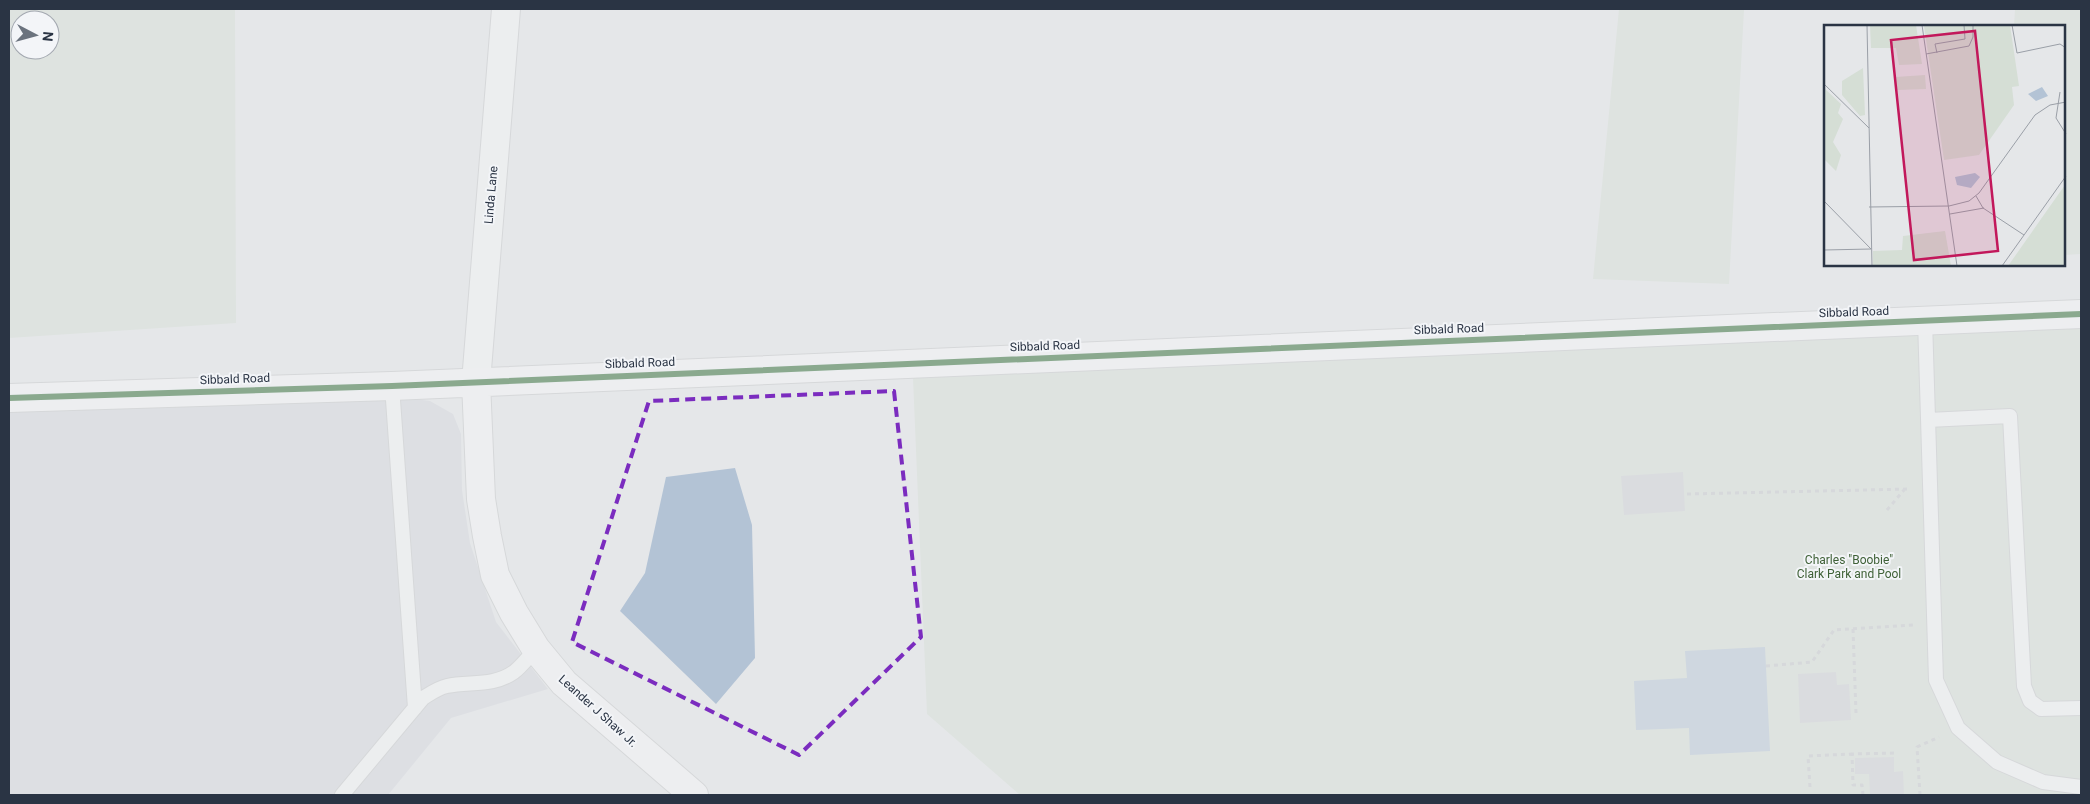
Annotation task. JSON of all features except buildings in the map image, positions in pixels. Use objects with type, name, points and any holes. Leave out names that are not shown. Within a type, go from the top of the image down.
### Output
[{"type":"street","name":"Linda Lane","points":[[476,382],[506,9]]},
{"type":"street","name":"Sibbald Road","points":[[9,398],[392,386],[2081,314]]},
{"type":"street","name":"Leander J Shaw Jr.","points":[[476,382],[481,499],[495,575],[514,613],[536,649],[564,683],[694,795]]},
{"type":"lane","points":[[1924,320],[1936,680],[1958,728],[1997,762],[2043,782],[2081,787]]},
{"type":"lane","points":[[392,386],[415,708]]},
{"type":"lane","points":[[1928,420],[2010,416],[2024,686],[2030,701],[2041,709],[2081,708]]},
{"type":"lane","points":[[342,795],[415,708],[430,694],[448,686],[496,680],[514,672],[536,649]]},
{"type":"path","points":[[1887,510],[1904,489]]},
{"type":"path","points":[[1687,494],[1930,489]]},
{"type":"path","points":[[1766,666],[1812,662],[1834,630],[1934,624]]},
{"type":"path","points":[[1853,629],[1856,712]]},
{"type":"path","points":[[1920,795],[1917,747],[1958,728]]},
{"type":"path","points":[[1810,787],[1808,756],[1898,753]]},
{"type":"path","points":[[1852,754],[1853,785],[1862,785],[1863,795]]},
{"type":"highlighted area","points":[[894,391],[921,637],[799,755],[572,642],[649,401]]},
{"type":"shaded area","points":[[409,398],[430,401],[453,414],[461,434],[462,490],[470,543],[496,622],[548,689],[451,718],[388,795],[9,795],[9,412]]},
{"type":"green space","points":[[9,9],[235,9],[236,323],[9,338]]},
{"type":"green space","points":[[1619,9],[1744,10],[1729,284],[1593,279]]},
{"type":"green space","points":[[2015,9],[2081,9],[2081,254],[2065,255],[2065,25],[2014,25]]},
{"type":"green space","name":"Charles \"Boobie\" Clark Park and Pool","points":[[2081,328],[2081,795],[1020,795],[927,714],[913,378]]},
{"type":"water","points":[[735,468],[752,525],[755,658],[716,704],[620,611],[645,573],[666,477]]},
{"type":"water","points":[[1765,647],[1770,751],[1690,755],[1689,728],[1636,730],[1634,681],[1687,678],[1685,651]]},
{"type":"cycle path","points":[[9,398],[392,386],[2081,314]]}]
